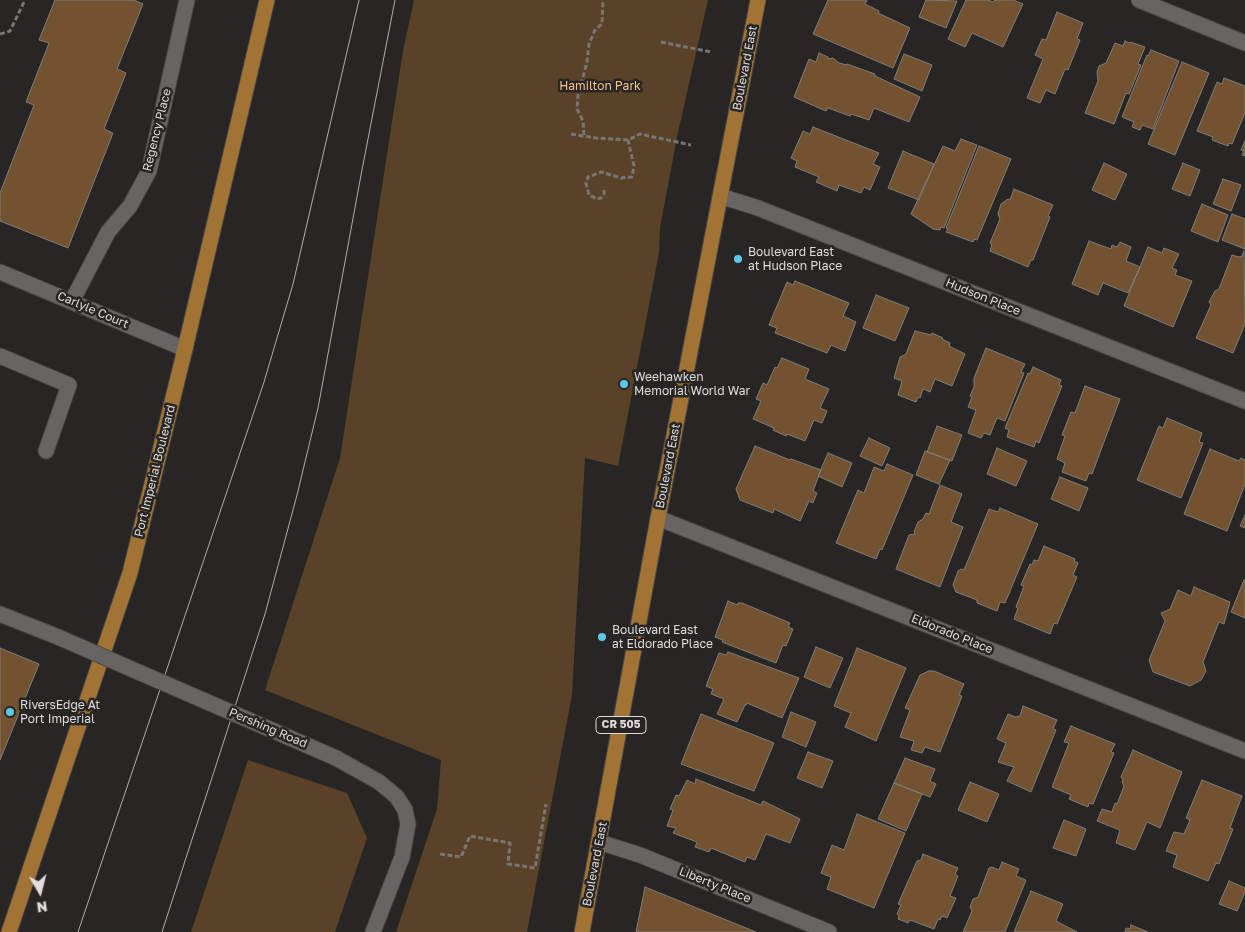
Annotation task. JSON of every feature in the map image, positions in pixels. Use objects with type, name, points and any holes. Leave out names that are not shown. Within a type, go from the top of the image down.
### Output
[{"type":"main road","name":"Port Imperial Boulevard","points":[[9,932],[130,573],[267,0]]},
{"type":"main road","name":"Boulevard East","points":[[582,932],[658,518],[758,0]]},
{"type":"street","name":"Regency Place","points":[[72,302],[108,232],[130,206],[149,171],[187,0]]},
{"type":"street","points":[[1139,0],[1245,43]]},
{"type":"street","name":"Hudson Place","points":[[720,196],[758,208],[1245,401]]},
{"type":"street","name":"Carlyle Court","points":[[0,272],[185,349]]},
{"type":"street","points":[[0,356],[69,385],[46,451]]},
{"type":"street","name":"Eldorado Place","points":[[658,518],[1245,751]]},
{"type":"street","name":"Pershing Road","points":[[0,614],[58,637],[336,758],[379,782],[397,797],[405,810],[408,824],[402,857],[373,932]]},
{"type":"street","name":"Liberty Place","points":[[599,842],[640,855],[830,932]]},
{"type":"path","points":[[0,34],[10,31],[25,0]]},
{"type":"path","points":[[584,135],[583,121],[577,109],[578,96],[590,44],[595,30],[602,24],[603,0]]},
{"type":"path","points":[[661,42],[711,52]]},
{"type":"path","points":[[571,134],[628,140],[640,134],[691,145]]},
{"type":"path","points":[[604,190],[601,198],[597,199],[589,195],[586,183],[588,177],[600,172],[621,178],[632,177],[634,166],[628,140]]},
{"type":"path","points":[[637,372],[645,374]]},
{"type":"path","points":[[440,854],[461,857],[470,836],[510,844],[508,864],[535,868],[546,804]]},
{"type":"green space","name":"Hamilton Park","points":[[414,0],[708,0],[677,137],[660,228],[659,253],[618,466],[585,458],[572,695],[527,932],[396,932],[437,809],[441,760],[265,690],[340,458],[403,51]]},
{"type":"green space","points":[[248,760],[347,793],[367,838],[335,932],[191,932]]},
{"type":"building","points":[[55,0],[134,0],[143,4],[117,69],[126,73],[104,129],[113,133],[68,248],[0,221],[0,193],[34,105],[26,102],[49,43],[39,40]]},
{"type":"building","points":[[828,0],[867,0],[865,4],[879,11],[878,13],[910,28],[893,68],[813,34]]},
{"type":"building","points":[[926,0],[957,1],[946,28],[919,17]]},
{"type":"building","points":[[966,0],[988,0],[993,2],[995,0],[1013,0],[1023,4],[1003,47],[972,33],[965,47],[948,39]]},
{"type":"building","points":[[1057,12],[1083,23],[1077,39],[1080,40],[1068,70],[1065,69],[1055,94],[1046,90],[1040,103],[1027,98],[1043,59],[1035,55],[1042,39],[1046,40]]},
{"type":"building","points":[[1125,41],[1145,47],[1138,64],[1141,65],[1129,94],[1126,93],[1114,124],[1085,113],[1098,81],[1097,72],[1099,66],[1106,63],[1115,43],[1123,46]]},
{"type":"building","points":[[1151,50],[1179,61],[1153,129],[1142,125],[1140,130],[1132,127],[1134,122],[1122,117],[1147,55]]},
{"type":"building","points":[[819,53],[829,59],[833,58],[839,63],[875,74],[875,76],[920,97],[909,122],[874,108],[869,120],[828,108],[826,111],[794,97],[809,59],[816,62]]},
{"type":"building","points":[[904,54],[932,65],[922,91],[894,79]]},
{"type":"building","points":[[1182,62],[1209,73],[1175,155],[1148,144]]},
{"type":"building","points":[[1224,78],[1245,86],[1245,113],[1232,144],[1229,143],[1228,146],[1212,140],[1213,137],[1197,131],[1217,82],[1222,84]]},
{"type":"building","points":[[813,127],[879,153],[873,164],[880,167],[870,190],[864,187],[861,193],[839,185],[837,191],[816,182],[819,177],[795,167],[797,161],[791,158],[803,131],[810,134]]},
{"type":"building","points":[[961,139],[977,145],[944,228],[941,227],[940,230],[933,229],[911,214],[943,146],[955,151]]},
{"type":"building","points":[[1245,141],[1245,156],[1242,155],[1244,151],[1241,150]]},
{"type":"building","points":[[979,146],[1011,159],[977,240],[974,239],[973,242],[946,232],[948,229],[946,228]]},
{"type":"building","points":[[903,151],[934,164],[919,200],[888,188]]},
{"type":"building","points":[[1104,163],[1127,174],[1115,200],[1092,190]]},
{"type":"building","points":[[1183,163],[1200,170],[1190,196],[1172,189]]},
{"type":"building","points":[[1223,179],[1241,185],[1231,211],[1213,204]]},
{"type":"building","points":[[1014,189],[1053,205],[1033,260],[1031,260],[1028,267],[990,251],[992,244],[990,243],[1000,219],[998,214],[1001,204],[1008,199],[1010,200]]},
{"type":"building","points":[[1202,204],[1228,215],[1218,242],[1191,231]]},
{"type":"building","points":[[1232,214],[1245,219],[1245,249],[1222,240]]},
{"type":"building","points":[[1089,241],[1111,249],[1112,245],[1117,247],[1120,242],[1131,247],[1126,261],[1140,267],[1128,293],[1103,283],[1098,295],[1072,284]]},
{"type":"building","points":[[1148,247],[1162,253],[1164,248],[1179,254],[1172,268],[1177,270],[1175,275],[1192,281],[1173,327],[1124,306]]},
{"type":"building","points":[[1244,251],[1245,324],[1233,353],[1196,338],[1211,305],[1209,302],[1215,291],[1219,289],[1232,255],[1242,256]]},
{"type":"building","points":[[795,281],[849,303],[843,316],[856,322],[845,351],[831,345],[827,353],[775,333],[777,328],[769,325],[787,282],[793,285]]},
{"type":"building","points":[[876,295],[909,308],[895,341],[863,328]]},
{"type":"building","points":[[915,331],[931,335],[932,333],[943,338],[950,343],[949,346],[965,354],[952,386],[935,379],[930,392],[923,389],[920,398],[918,397],[916,402],[898,395],[902,381],[894,378],[900,357],[906,354]]},
{"type":"building","points":[[986,348],[1025,364],[1021,372],[1024,373],[1005,421],[997,418],[990,435],[984,433],[981,438],[968,433],[976,410],[968,407],[972,397],[970,396],[974,387],[974,378]]},
{"type":"building","points":[[782,358],[809,369],[805,379],[829,389],[820,408],[827,411],[822,423],[814,420],[805,441],[787,434],[786,436],[773,430],[774,428],[753,419],[761,401],[756,399],[763,383],[767,385],[775,367],[777,368]]},
{"type":"building","points":[[1033,367],[1061,380],[1059,385],[1062,386],[1039,443],[1036,441],[1034,447],[1007,437],[1009,430],[1005,428],[1028,373],[1030,374]]},
{"type":"building","points":[[1085,386],[1120,399],[1092,474],[1089,473],[1086,481],[1062,472],[1065,463],[1057,459],[1065,436],[1062,435],[1071,412],[1075,413]]},
{"type":"building","points":[[1167,418],[1202,433],[1199,442],[1203,443],[1181,498],[1137,480],[1159,426],[1163,428]]},
{"type":"building","points":[[937,426],[962,435],[952,461],[927,452]]},
{"type":"building","points":[[869,438],[890,448],[882,466],[860,456]]},
{"type":"building","points":[[755,446],[821,470],[813,491],[817,493],[813,503],[809,501],[800,521],[774,509],[773,513],[740,500],[736,489]]},
{"type":"building","points":[[997,448],[1027,461],[1016,486],[987,474]]},
{"type":"building","points":[[1210,449],[1239,461],[1241,458],[1245,460],[1245,484],[1227,531],[1184,514]]},
{"type":"building","points":[[925,451],[950,460],[939,484],[916,475]]},
{"type":"building","points":[[828,453],[852,463],[842,487],[818,476]]},
{"type":"building","points":[[887,464],[913,475],[882,550],[880,549],[876,559],[836,543],[858,490],[864,493],[874,467],[884,471]]},
{"type":"building","points":[[1060,477],[1088,488],[1079,511],[1051,499]]},
{"type":"building","points":[[940,485],[962,494],[951,522],[963,527],[940,587],[896,569],[909,535],[915,534],[918,522],[923,519],[926,513],[929,514]]},
{"type":"building","points":[[1000,508],[1038,524],[1005,603],[1000,602],[997,611],[977,603],[977,600],[956,592],[953,585],[958,571],[964,570],[989,509],[998,512]]},
{"type":"building","points":[[1245,515],[1245,528],[1240,526]]},
{"type":"building","points":[[1044,546],[1075,559],[1074,561],[1078,563],[1073,575],[1077,577],[1057,624],[1054,623],[1050,634],[1014,619],[1018,608],[1016,607],[1024,586],[1021,585],[1030,564],[1032,565],[1034,560],[1038,561]]},
{"type":"building","points":[[1245,580],[1245,618],[1231,612]]},
{"type":"building","points":[[1194,587],[1230,602],[1224,624],[1219,622],[1203,662],[1206,671],[1201,680],[1190,686],[1153,672],[1149,660],[1165,621],[1161,613],[1170,609],[1178,590],[1191,596]]},
{"type":"building","points":[[728,601],[737,605],[742,603],[790,623],[788,627],[793,629],[786,646],[783,645],[776,663],[722,642],[723,640],[715,637]]},
{"type":"building","points":[[816,647],[843,658],[830,688],[804,677]]},
{"type":"building","name":"RiversEdge At Port Imperial","points":[[0,648],[39,664],[0,760]]},
{"type":"building","points":[[857,648],[906,668],[876,741],[845,727],[851,713],[834,706]]},
{"type":"building","points":[[728,652],[799,678],[782,718],[747,703],[737,722],[717,714],[724,699],[711,694],[713,689],[706,686],[719,653],[726,655]]},
{"type":"building","points":[[934,671],[964,684],[959,695],[962,696],[940,752],[925,747],[922,753],[911,750],[914,741],[900,737],[910,710],[905,708],[920,675]]},
{"type":"building","points":[[1023,706],[1057,720],[1053,729],[1056,730],[1031,792],[1007,781],[1014,767],[998,762],[1006,743],[997,739],[1008,714],[1015,717],[1020,716]]},
{"type":"building","points":[[791,712],[816,722],[806,747],[782,737]]},
{"type":"building","points":[[701,714],[774,743],[754,791],[681,764]]},
{"type":"building","points":[[1071,726],[1115,744],[1111,752],[1114,753],[1093,804],[1089,803],[1088,807],[1069,799],[1071,795],[1052,787],[1069,743],[1064,742]]},
{"type":"building","points":[[1133,750],[1182,772],[1160,828],[1147,822],[1135,850],[1116,843],[1120,830],[1097,821],[1102,809],[1112,812],[1115,803],[1117,804],[1124,786],[1121,777]]},
{"type":"building","points":[[808,752],[833,761],[822,788],[797,778]]},
{"type":"building","points":[[905,758],[935,769],[930,781],[936,784],[930,797],[894,783]]},
{"type":"building","points":[[696,779],[761,805],[763,801],[800,819],[790,843],[766,834],[755,860],[747,857],[745,862],[711,848],[709,852],[695,847],[697,842],[673,833],[676,828],[667,826],[673,810],[670,809],[676,795],[679,796],[687,780],[695,784]]},
{"type":"building","points":[[1202,780],[1242,796],[1230,828],[1233,829],[1219,864],[1216,863],[1208,881],[1173,867],[1177,855],[1166,851],[1174,832],[1184,834],[1190,820],[1186,818]]},
{"type":"building","points":[[970,782],[999,794],[987,822],[958,810]]},
{"type":"building","points":[[894,783],[922,794],[906,831],[878,819]]},
{"type":"building","points":[[857,814],[905,833],[874,908],[827,889],[831,877],[821,873],[832,845],[844,850]]},
{"type":"building","points":[[1064,820],[1086,829],[1076,856],[1053,848]]},
{"type":"building","points":[[923,854],[958,868],[955,874],[958,876],[950,896],[956,898],[947,918],[942,916],[940,920],[938,919],[934,929],[910,920],[908,923],[898,919],[899,916],[897,914],[901,905],[898,904],[917,861],[921,860]]},
{"type":"building","points":[[1002,862],[1019,869],[1016,876],[1026,880],[1005,932],[963,932],[972,911],[970,907],[973,899],[978,897],[989,868],[992,867],[999,870]]},
{"type":"building","points":[[1229,881],[1245,888],[1237,911],[1219,904]]},
{"type":"building","points":[[645,887],[756,932],[636,932]]},
{"type":"building","points":[[1031,891],[1063,904],[1056,921],[1077,932],[1014,932]]},
{"type":"building","points":[[1131,925],[1148,932],[1125,932],[1126,928],[1130,929]]},
{"type":"tram line","points":[[78,932],[264,382],[293,284],[359,0]]},
{"type":"tram line","points":[[162,932],[265,614],[297,495],[318,408],[395,0]]},
{"type":"place","name":"Boulevard East at Hudson Place","points":[[738,259]]},
{"type":"place","name":"Weehawken Memorial World War","points":[[624,384]]},
{"type":"place","name":"Boulevard East at Eldorado Place","points":[[602,637]]},
{"type":"place","name":"RiversEdge At Port Imperial","points":[[10,712]]}]
